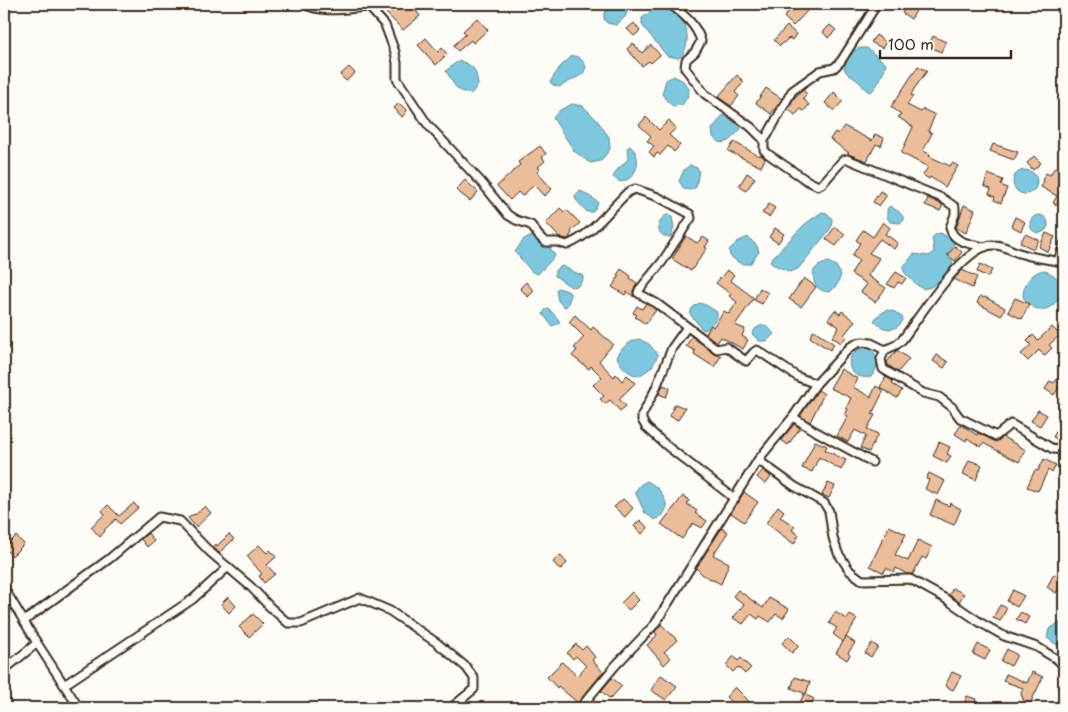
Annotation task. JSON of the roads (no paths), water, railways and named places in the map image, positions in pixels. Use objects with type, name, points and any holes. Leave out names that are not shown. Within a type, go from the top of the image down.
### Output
[{"type":"street","points":[[304,4],[310,7],[325,9],[369,7],[385,26],[395,52],[397,79],[428,125],[482,183],[508,215],[531,225],[544,242],[557,242],[567,245],[576,242],[595,226],[628,192],[636,189],[668,201],[690,214],[691,218],[662,262],[638,291],[717,349],[726,348],[746,361],[757,350],[798,377],[816,384]]},
{"type":"street","points":[[670,4],[688,19],[699,33],[701,40],[695,52],[686,60],[685,68],[705,94],[751,127],[764,140]]},
{"type":"street","points":[[877,4],[841,61],[834,68],[820,71],[792,91],[764,140],[764,150],[812,184],[818,186],[823,183],[843,160],[847,159],[942,198],[955,208],[956,214],[950,228],[953,235],[963,242],[985,246],[1001,245],[1019,253],[1061,262],[1064,244]]},
{"type":"street","points":[[985,246],[963,262],[945,281],[902,340],[885,350],[881,359],[883,369],[923,393],[939,398],[952,407],[960,418],[996,436],[1011,424],[1053,449],[1064,450]]},
{"type":"street","points":[[687,327],[672,348],[655,390],[642,415],[642,420],[646,427],[667,446],[734,499]]},
{"type":"street","points":[[580,708],[667,608],[758,460],[793,417],[816,384],[850,348],[858,343],[871,344],[885,350]]},
{"type":"street","points":[[793,417],[872,462]]},
{"type":"street","points":[[758,460],[794,486],[824,503],[830,511],[833,538],[838,553],[850,571],[862,580],[910,578],[946,599],[981,623],[1004,636],[1037,647],[1064,666]]},
{"type":"street","points":[[24,621],[109,559],[159,517],[180,521],[288,623],[301,623],[360,598],[390,611],[437,643],[466,667],[474,678],[474,689],[451,708]]},
{"type":"street","points":[[64,685],[193,599],[228,567]]},
{"type":"street","points":[[5,592],[77,707]]},
{"type":"street","points":[[4,670],[37,643]]},
{"type":"street","points":[[1059,708],[1064,702]]},
{"type":"water","points":[[613,4],[626,4],[628,10],[625,17],[616,25],[607,23],[604,19],[604,13]]},
{"type":"water","points":[[663,8],[673,11],[679,16],[686,28],[686,47],[679,58],[667,56],[642,25],[642,18],[654,9]]},
{"type":"water","points":[[867,48],[886,64],[880,80],[871,92],[867,91],[847,73],[845,68],[848,57],[854,51]]},
{"type":"water","points":[[572,56],[584,62],[586,67],[583,74],[559,87],[553,85],[550,82],[560,67]]},
{"type":"water","points":[[460,61],[472,67],[475,72],[478,85],[471,94],[458,89],[446,71]]},
{"type":"water","points":[[674,76],[683,81],[689,89],[688,96],[682,105],[673,106],[662,94],[666,80]]},
{"type":"water","points":[[572,104],[583,106],[597,120],[609,137],[610,149],[601,161],[590,163],[574,151],[553,118],[560,110]]},
{"type":"water","points":[[723,115],[739,125],[741,129],[724,143],[717,141],[713,137],[712,129]]},
{"type":"water","points":[[630,146],[637,156],[637,167],[631,177],[620,182],[613,177],[628,159],[627,148]]},
{"type":"water","points":[[690,165],[699,171],[696,187],[691,190],[684,189],[679,181],[684,170]]},
{"type":"water","points":[[1025,170],[1030,171],[1036,177],[1036,187],[1030,193],[1025,194],[1020,193],[1014,187],[1013,182],[1014,177],[1020,171]]},
{"type":"water","points":[[581,191],[597,201],[598,203],[593,212],[587,212],[576,200],[575,196]]},
{"type":"water","points":[[890,206],[899,212],[904,220],[900,223],[890,222],[887,217],[887,209]]},
{"type":"water","points":[[822,212],[827,213],[832,219],[831,228],[798,269],[790,272],[772,264],[770,260],[805,224]]},
{"type":"water","points":[[668,214],[672,217],[674,227],[671,237],[662,235],[659,228],[661,220]]},
{"type":"water","points":[[1039,215],[1045,218],[1048,224],[1045,230],[1039,233],[1033,230],[1030,224],[1033,218]]},
{"type":"water","points":[[941,233],[955,242],[947,255],[953,265],[935,284],[922,288],[904,272],[903,267],[914,254],[929,256],[934,251],[932,238],[936,234]]},
{"type":"water","points":[[533,236],[551,249],[555,256],[538,274],[532,272],[515,252],[524,239]]},
{"type":"water","points":[[748,237],[757,246],[759,252],[750,264],[741,264],[730,256],[729,250],[737,242]]},
{"type":"water","points":[[828,262],[836,266],[841,275],[837,285],[830,292],[821,290],[814,282],[814,270]]},
{"type":"water","points":[[562,266],[583,276],[578,286],[571,287],[555,276],[555,270]]},
{"type":"water","points":[[1043,270],[1056,277],[1064,289],[1056,302],[1046,309],[1040,309],[1029,304],[1023,297],[1024,288],[1028,280]]},
{"type":"water","points":[[558,288],[568,291],[571,295],[567,306],[564,307],[558,301],[556,290]]},
{"type":"water","points":[[699,303],[717,312],[717,318],[706,330],[702,329],[690,314],[692,308]]},
{"type":"water","points":[[549,309],[559,320],[559,323],[552,326],[543,314],[545,310]]},
{"type":"water","points":[[887,310],[895,312],[903,318],[898,326],[890,329],[882,327],[874,321],[877,316]]},
{"type":"water","points":[[762,325],[768,327],[774,334],[767,341],[759,341],[752,334],[755,329]]},
{"type":"water","points":[[639,339],[649,344],[658,355],[652,367],[639,376],[632,374],[620,364],[617,357],[626,345]]},
{"type":"water","points":[[866,347],[877,356],[878,360],[871,377],[856,375],[851,371],[849,365],[853,354]]},
{"type":"water","points":[[647,481],[660,492],[667,507],[663,515],[655,520],[645,513],[635,492],[640,485]]},
{"type":"water","points":[[1064,620],[1064,650],[1047,638],[1049,629]]},
{"type":"waterway","points":[[4,8],[9,4]]}]
